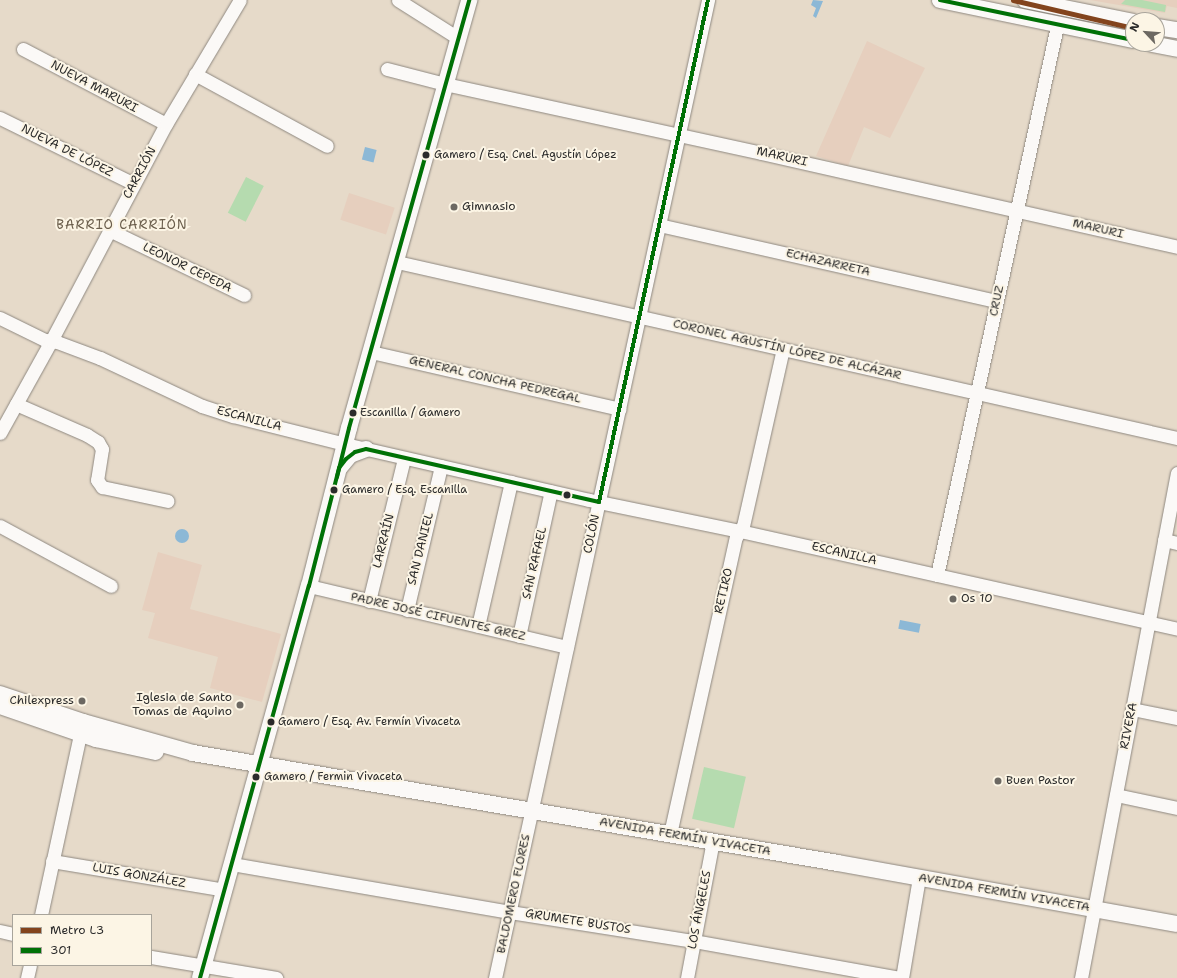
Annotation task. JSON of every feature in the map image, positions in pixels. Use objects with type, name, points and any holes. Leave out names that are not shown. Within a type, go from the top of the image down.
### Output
[{"type":"main road","points":[[202,972],[309,586],[345,444],[469,0]]},
{"type":"main road","points":[[940,0],[1057,26],[1125,39]]},
{"type":"main road","points":[[1025,0],[1125,20]]},
{"type":"main road","points":[[1165,28],[1177,30]]},
{"type":"main road","points":[[1165,47],[1177,49]]},
{"type":"main road","points":[[339,468],[350,455],[366,449]]},
{"type":"main road","name":"AVENIDA FERMÍN VIVACETA","points":[[0,694],[89,724],[193,753],[259,766],[713,841],[1177,924]]},
{"type":"main road","name":"AVENIDA FERMÍN VIVACETA","points":[[0,706],[80,734],[111,743],[178,755],[193,753]]},
{"type":"street","name":"CARRIÓN","points":[[0,433],[51,341],[166,124],[240,0]]},
{"type":"street","points":[[398,0],[458,38]]},
{"type":"street","name":"COLÓN","points":[[532,810],[708,0]]},
{"type":"street","name":"CRUZ","points":[[937,575],[1057,26]]},
{"type":"street","name":"NUEVA MARURI","points":[[23,49],[166,124]]},
{"type":"street","name":"MARURI","points":[[386,69],[445,84],[1177,247]]},
{"type":"street","points":[[195,74],[327,146]]},
{"type":"street","name":"NUEVA DE LÓPEZ","points":[[0,118],[134,184]]},
{"type":"street","name":"ECHAZARRETA","points":[[659,225],[997,301]]},
{"type":"street","name":"LEONOR CEPEDA","points":[[109,230],[244,295]]},
{"type":"street","name":"CORONEL AGUSTÍN LÓPEZ DE ALCÁZAR","points":[[397,262],[1177,438]]},
{"type":"street","name":"ESCANILLA","points":[[0,318],[45,340],[100,358],[209,409],[404,458],[599,502],[740,531],[1177,629]]},
{"type":"street","name":"RETIRO","points":[[670,834],[736,537],[745,518],[783,349]]},
{"type":"street","name":"GENERAL CONCHA PEDREGAL","points":[[371,352],[620,409]]},
{"type":"street","points":[[16,404],[87,435],[98,442],[101,446],[102,452],[97,472],[97,480],[102,487],[168,501]]},
{"type":"street","name":"LARRAÍN","points":[[369,601],[404,458]]},
{"type":"street","name":"SAN DANIEL","points":[[407,610],[441,466]]},
{"type":"street","name":"RIVERA","points":[[1081,978],[1149,623],[1171,541],[1177,473]]},
{"type":"street","points":[[478,626],[511,482]]},
{"type":"street","name":"SAN RAFAEL","points":[[519,636],[551,491]]},
{"type":"street","points":[[0,526],[111,586]]},
{"type":"street","name":"PADRE JOSÉ CIFUENTES GREZ","points":[[309,586],[567,647]]},
{"type":"street","points":[[1132,709],[1177,718]]},
{"type":"street","points":[[41,914],[80,734]]},
{"type":"street","points":[[1116,795],[1177,808]]},
{"type":"street","name":"BALDOMERO FLORES","points":[[495,978],[532,810]]},
{"type":"street","name":"LOS ÁNGELES","points":[[687,978],[713,841]]},
{"type":"street","name":"LUIS GONZÁLEZ","points":[[52,861],[225,890]]},
{"type":"street","name":"GRUMETE BUSTOS","points":[[232,864],[510,912],[694,941],[900,978]]},
{"type":"street","points":[[900,978],[919,877]]},
{"type":"street","points":[[0,931],[12,934]]},
{"type":"street","points":[[152,957],[202,972],[276,978]]},
{"type":"street","points":[[27,978],[30,966]]},
{"type":"shaded area","points":[[1090,0],[1177,0],[1177,8],[1167,6],[1165,13]]},
{"type":"shaded area","points":[[867,41],[925,68],[890,138],[864,127],[848,166],[816,156]]},
{"type":"shaded area","points":[[349,193],[395,208],[386,234],[340,220]]},
{"type":"shaded area","points":[[158,552],[202,565],[190,609],[281,634],[262,702],[210,688],[218,657],[148,638],[155,613],[142,610]]},
{"type":"green space","points":[[1125,0],[1142,0],[1166,5],[1165,12],[1121,4]]},
{"type":"green space","points":[[246,177],[264,186],[246,222],[228,213]]},
{"type":"green space","points":[[704,767],[746,777],[734,828],[692,819]]},
{"type":"water","points":[[813,0],[823,1],[816,18],[813,16],[816,8],[811,5]]},
{"type":"water","points":[[365,147],[377,150],[373,163],[362,160]]},
{"type":"water","points":[[182,529],[187,531],[189,536],[187,541],[182,543],[177,541],[175,536],[177,531]]},
{"type":"water","points":[[900,620],[921,624],[919,633],[898,629]]},
{"type":"metro line","name":"L3","points":[[1013,0],[1125,26]]},
{"type":"transit line","name":"301","points":[[337,477],[349,428],[469,0]]},
{"type":"transit line","name":"301","points":[[200,978],[309,586],[339,468],[346,459],[355,452],[366,449],[599,502],[708,0]]},
{"type":"transit line","name":"301","points":[[940,0],[1125,38]]},
{"type":"place","name":"Gamero / Esq. Cnel. Agustín López","points":[[426,155]]},
{"type":"place","name":"Gimnasio","points":[[454,207]]},
{"type":"place","name":"Escanilla / Gamero","points":[[353,413]]},
{"type":"place","name":"Gamero / Esq. Escanilla","points":[[334,490]]},
{"type":"place","name":"Os 10","points":[[953,599]]},
{"type":"place","name":"Chilexpress","points":[[82,701]]},
{"type":"place","name":"Iglesia de Santo Tomas de Aquino","points":[[240,705]]},
{"type":"place","name":"Gamero / Esq. Av. Fermín Vivaceta","points":[[271,722]]},
{"type":"place","name":"Gamero / Fermin Vivaceta","points":[[256,777]]},
{"type":"place","name":"Buen Pastor","points":[[998,781]]},
{"type":"district","name":"BARRIO CARRIÓN","points":[[122,225]]}]
